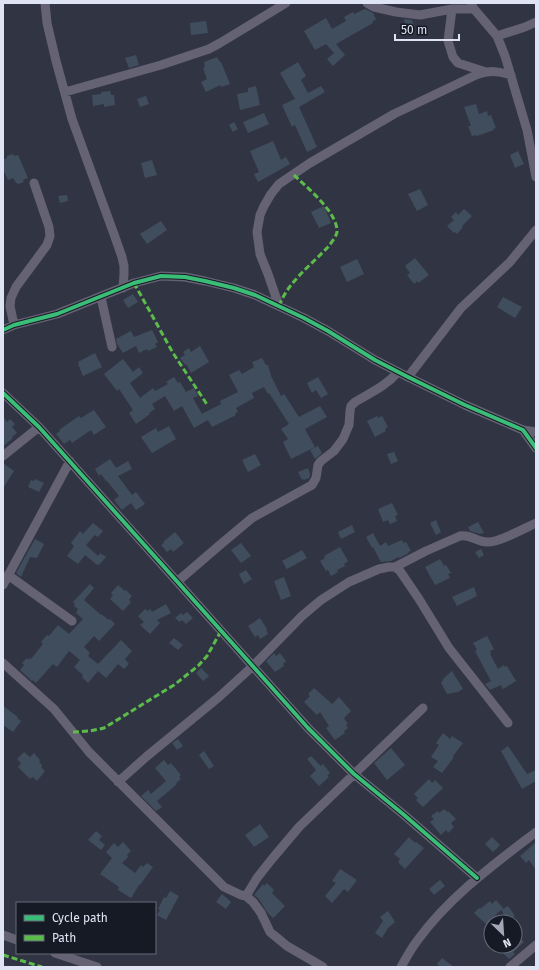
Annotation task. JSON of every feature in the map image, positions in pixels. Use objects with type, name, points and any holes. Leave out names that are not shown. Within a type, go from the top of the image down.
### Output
[{"type":"street","points":[[45,3],[47,23],[72,119],[122,257],[124,266],[123,288]]},
{"type":"street","points":[[65,92],[161,65],[209,49],[286,3]]},
{"type":"street","points":[[367,3],[374,7],[396,12],[420,15],[473,6],[497,36],[505,56],[527,130],[536,177]]},
{"type":"street","points":[[452,9],[448,41],[453,57],[458,63],[486,72]]},
{"type":"street","points":[[497,36],[536,22]]},
{"type":"street","points":[[279,306],[260,254],[258,232],[260,215],[270,194],[279,184],[310,163],[394,114],[476,75],[494,71],[511,75]]},
{"type":"street","points":[[14,325],[10,306],[11,298],[16,287],[47,244],[50,236],[49,227],[34,183]]},
{"type":"street","points":[[408,377],[461,308],[510,262],[536,230]]},
{"type":"street","points":[[3,330],[14,325],[57,314],[134,283],[161,276],[185,277],[234,288],[255,295],[328,331],[375,360],[465,405],[523,430],[536,432]]},
{"type":"street","points":[[101,297],[112,347]]},
{"type":"street","points":[[178,581],[252,518],[312,485],[316,478],[318,465],[334,451],[344,439],[349,425],[351,406],[354,402],[383,386],[398,372]]},
{"type":"street","points":[[3,393],[39,426],[308,728],[354,774],[477,878]]},
{"type":"street","points":[[3,456],[39,426]]},
{"type":"street","points":[[523,430],[536,448]]},
{"type":"street","points":[[3,584],[70,461]]},
{"type":"street","points":[[118,782],[219,697],[253,666],[302,616],[326,597],[349,582],[379,569],[395,567],[460,536],[466,535],[489,543],[536,523]]},
{"type":"street","points":[[395,567],[406,579],[449,648],[508,723]]},
{"type":"street","points":[[8,575],[72,621]]},
{"type":"street","points":[[3,663],[54,709],[89,752],[224,887],[246,896],[253,902],[261,912],[270,932],[287,946],[323,967]]},
{"type":"street","points":[[246,896],[257,878],[299,828],[422,708]]},
{"type":"street","points":[[401,967],[416,941],[432,921],[451,902],[477,878],[536,832]]},
{"type":"street","points":[[3,935],[16,940]]},
{"type":"street","points":[[510,967],[536,945]]},
{"type":"street","points":[[58,954],[97,967]]},
{"type":"building","points":[[365,9],[373,13],[376,19],[372,22],[373,23],[336,44],[345,55],[333,66],[327,59],[334,53],[326,44],[315,50],[304,31],[326,18],[332,29],[346,21],[344,17],[353,12],[354,14]]},
{"type":"building","points":[[404,19],[412,20],[414,26],[406,28]]},
{"type":"building","points":[[206,21],[208,33],[191,35],[190,23]]},
{"type":"building","points":[[136,55],[139,65],[129,68],[125,58]]},
{"type":"building","points":[[217,57],[221,62],[230,84],[221,87],[220,85],[206,92],[201,82],[207,79],[203,68],[205,67],[204,62]]},
{"type":"building","points":[[298,62],[306,76],[301,80],[308,93],[321,86],[325,92],[299,107],[317,147],[307,152],[295,125],[292,127],[282,105],[295,99],[280,73]]},
{"type":"building","points":[[256,86],[260,105],[240,110],[237,94],[248,92],[248,88]]},
{"type":"building","points":[[110,91],[111,95],[114,95],[115,105],[104,107],[104,104],[93,106],[92,95]]},
{"type":"building","points":[[146,96],[149,104],[140,107],[137,99]]},
{"type":"building","points":[[476,104],[479,114],[487,111],[488,116],[491,115],[496,128],[477,136],[472,136],[468,126],[471,126],[464,107]]},
{"type":"building","points":[[264,113],[269,124],[248,133],[243,122]]},
{"type":"building","points":[[234,122],[238,129],[233,132],[229,125]]},
{"type":"building","points":[[273,141],[281,160],[286,157],[290,164],[258,182],[254,174],[259,172],[250,151]]},
{"type":"building","points":[[518,151],[524,164],[515,168],[510,155]]},
{"type":"building","points":[[13,154],[14,156],[18,155],[28,178],[23,180],[24,182],[18,184],[13,178],[8,180],[3,169],[3,160],[7,158],[7,156]]},
{"type":"building","points":[[152,160],[157,175],[145,178],[141,163]]},
{"type":"building","points":[[420,189],[428,205],[417,211],[408,194]]},
{"type":"building","points":[[67,195],[68,201],[60,203],[58,196]]},
{"type":"building","points":[[324,206],[331,223],[319,228],[311,212]]},
{"type":"building","points":[[464,209],[472,216],[462,226],[463,227],[457,234],[455,232],[454,233],[447,226],[454,220],[451,217],[456,212],[458,215]]},
{"type":"building","points":[[161,221],[167,230],[147,244],[140,234]]},
{"type":"building","points":[[415,258],[429,275],[418,283],[417,281],[414,284],[407,275],[410,273],[405,266]]},
{"type":"building","points":[[357,259],[364,274],[347,282],[340,267]]},
{"type":"building","points":[[133,294],[138,302],[128,308],[123,300]]},
{"type":"building","points":[[503,297],[522,307],[515,318],[497,307]]},
{"type":"building","points":[[152,330],[158,342],[155,344],[157,347],[148,351],[147,349],[139,353],[136,346],[123,353],[117,344],[116,339],[131,331],[134,337]]},
{"type":"building","points":[[200,346],[209,362],[191,373],[186,364],[185,365],[180,358],[185,355],[183,352],[189,348],[191,352]]},
{"type":"building","points":[[95,353],[102,367],[83,376],[78,362]]},
{"type":"building","points":[[262,358],[266,365],[268,365],[271,376],[281,396],[284,394],[299,417],[320,406],[327,417],[305,429],[315,447],[291,459],[283,442],[288,439],[281,429],[289,424],[264,387],[252,393],[254,398],[236,408],[238,412],[235,413],[236,415],[212,427],[208,420],[194,428],[182,406],[174,411],[165,396],[152,404],[155,409],[136,424],[129,413],[133,410],[119,389],[117,391],[104,374],[123,359],[133,372],[139,367],[143,373],[130,383],[140,398],[153,388],[155,391],[168,384],[166,382],[174,377],[178,383],[180,382],[186,392],[194,388],[198,396],[193,398],[202,414],[221,404],[220,401],[238,392],[229,375],[239,370],[242,374],[254,367],[252,362]]},
{"type":"building","points":[[318,377],[328,394],[321,398],[316,390],[312,393],[307,383]]},
{"type":"building","points":[[94,410],[106,427],[94,435],[91,430],[72,443],[70,440],[64,444],[56,434],[60,431],[59,430],[79,416],[81,418]]},
{"type":"building","points":[[377,416],[378,418],[382,416],[388,427],[385,429],[386,431],[375,437],[367,421]]},
{"type":"building","points":[[3,417],[7,422],[10,419],[15,424],[12,427],[17,433],[3,446]]},
{"type":"building","points":[[169,426],[176,439],[152,453],[141,437],[156,428],[158,432]]},
{"type":"building","points":[[318,446],[322,453],[315,459],[310,450]]},
{"type":"building","points":[[394,452],[398,461],[391,464],[387,454]]},
{"type":"building","points":[[255,454],[261,465],[248,472],[242,460]]},
{"type":"building","points":[[110,459],[116,468],[128,461],[132,469],[118,476],[132,495],[136,492],[145,504],[136,510],[131,503],[122,510],[114,500],[119,496],[101,474],[99,476],[95,469]]},
{"type":"building","points":[[3,463],[14,471],[3,488]]},
{"type":"building","points":[[308,468],[310,474],[309,478],[302,480],[298,472]]},
{"type":"building","points":[[35,479],[44,483],[39,492],[28,487],[31,480],[34,481]]},
{"type":"building","points":[[392,503],[398,515],[395,516],[397,521],[390,524],[388,520],[383,522],[378,509]]},
{"type":"building","points":[[436,520],[441,532],[436,535],[430,523]]},
{"type":"building","points":[[478,522],[484,533],[480,534],[470,531],[468,527]]},
{"type":"building","points":[[93,523],[103,531],[98,537],[95,535],[86,545],[98,556],[100,553],[106,557],[99,565],[97,565],[85,555],[78,564],[67,556],[74,546],[71,543],[80,531],[83,534]]},
{"type":"building","points":[[352,525],[355,532],[341,539],[338,532]]},
{"type":"building","points":[[175,532],[184,543],[173,552],[171,549],[167,552],[161,545]]},
{"type":"building","points":[[373,533],[380,546],[386,542],[388,546],[402,540],[403,543],[406,542],[411,551],[391,561],[381,562],[366,537]]},
{"type":"building","points":[[35,539],[44,544],[37,558],[30,557],[21,577],[16,573]]},
{"type":"building","points":[[241,543],[251,556],[241,563],[231,550]]},
{"type":"building","points":[[340,547],[348,561],[344,564],[345,566],[337,570],[338,572],[331,576],[320,561],[325,558],[324,556]]},
{"type":"building","points":[[481,549],[484,555],[479,558],[475,552]]},
{"type":"building","points":[[302,550],[307,558],[287,569],[282,561]]},
{"type":"building","points":[[440,559],[451,573],[448,574],[450,578],[435,585],[425,567]]},
{"type":"building","points":[[246,570],[252,579],[244,584],[239,574]]},
{"type":"building","points":[[284,577],[291,596],[281,600],[274,581]]},
{"type":"building","points":[[90,584],[94,588],[84,600],[101,615],[109,620],[110,619],[115,624],[99,641],[94,636],[84,647],[90,653],[88,656],[98,664],[121,640],[132,651],[125,659],[129,664],[124,669],[118,664],[106,678],[98,671],[88,683],[82,677],[83,675],[74,667],[80,660],[69,651],[57,667],[53,664],[36,683],[33,680],[32,681],[20,670],[24,665],[22,663],[27,658],[28,660],[30,658],[31,659],[43,644],[41,642],[47,635],[49,636],[58,625],[69,634],[83,619],[76,613],[78,609],[74,606],[75,604],[73,602]]},
{"type":"building","points":[[118,585],[132,596],[129,600],[131,602],[123,611],[110,599],[113,595],[111,593]]},
{"type":"building","points":[[474,587],[477,596],[457,606],[452,597]]},
{"type":"building","points":[[166,604],[171,613],[157,620],[160,623],[150,634],[140,625],[144,622],[138,616],[145,609],[148,611],[150,609],[152,612]]},
{"type":"building","points":[[187,612],[193,618],[186,624],[182,620],[180,622],[175,618],[181,613],[183,615]]},
{"type":"building","points":[[260,618],[267,629],[268,634],[260,639],[258,635],[255,637],[248,626]]},
{"type":"building","points":[[487,636],[494,649],[490,651],[490,654],[498,669],[504,665],[505,667],[507,666],[516,681],[503,689],[501,685],[490,690],[485,684],[491,681],[475,651],[477,650],[473,643]]},
{"type":"building","points":[[174,638],[183,645],[178,650],[169,643]]},
{"type":"building","points":[[274,653],[276,656],[280,653],[286,661],[283,664],[284,666],[275,672],[266,661]]},
{"type":"building","points":[[201,668],[209,676],[203,681],[196,673]]},
{"type":"building","points":[[452,671],[463,689],[458,692],[447,694],[441,683]]},
{"type":"building","points":[[314,688],[332,704],[339,697],[351,711],[344,718],[348,724],[346,725],[348,728],[344,731],[345,733],[335,740],[326,728],[329,726],[320,712],[317,715],[304,702],[310,696],[308,694]]},
{"type":"building","points":[[3,706],[21,721],[13,732],[3,725]]},
{"type":"building","points":[[443,733],[450,739],[452,736],[463,743],[442,773],[433,767],[438,761],[431,757],[439,745],[436,743]]},
{"type":"building","points":[[178,739],[183,746],[177,750],[172,743]]},
{"type":"building","points":[[508,746],[527,774],[536,770],[536,781],[522,789],[501,751]]},
{"type":"building","points":[[391,748],[405,765],[387,780],[374,763]]},
{"type":"building","points":[[204,751],[214,766],[209,769],[199,755]]},
{"type":"building","points":[[24,752],[30,757],[34,753],[40,760],[39,762],[42,765],[41,767],[45,771],[37,781],[33,777],[30,779],[18,767],[21,763],[17,759]]},
{"type":"building","points":[[311,756],[321,766],[323,764],[330,773],[327,776],[329,777],[319,786],[310,776],[316,770],[307,759]]},
{"type":"building","points":[[164,760],[168,765],[171,763],[181,775],[179,777],[181,779],[157,801],[162,807],[156,811],[141,796],[148,790],[151,794],[166,781],[155,768]]},
{"type":"building","points":[[429,779],[432,783],[435,780],[443,788],[423,807],[416,800],[418,798],[414,794]]},
{"type":"building","points":[[444,809],[456,819],[451,823],[454,827],[448,833],[446,830],[441,835],[430,822],[434,819],[431,816]]},
{"type":"building","points":[[260,824],[269,837],[254,847],[245,835]]},
{"type":"building","points":[[96,831],[102,836],[99,840],[105,845],[101,850],[88,840]]},
{"type":"building","points":[[409,837],[415,843],[416,842],[424,848],[405,869],[398,862],[400,859],[394,854]]},
{"type":"building","points":[[492,837],[500,845],[493,852],[485,844]]},
{"type":"building","points":[[123,842],[131,851],[122,863],[135,873],[141,865],[143,867],[147,863],[153,867],[131,898],[118,890],[119,887],[100,874],[112,858],[106,852],[114,843],[118,847]]},
{"type":"building","points":[[536,842],[536,870],[529,860],[526,863],[520,856]]},
{"type":"building","points":[[340,869],[357,880],[348,892],[344,889],[332,903],[325,896],[336,883],[332,881]]},
{"type":"building","points":[[440,880],[445,886],[434,895],[429,889]]},
{"type":"building","points":[[267,883],[274,890],[272,893],[285,906],[273,918],[254,895],[263,884],[264,886]]},
{"type":"building","points":[[170,891],[179,896],[166,920],[157,915],[160,910],[158,909],[164,897],[166,898]]},
{"type":"building","points":[[222,894],[231,902],[226,909],[216,902]]},
{"type":"building","points":[[496,900],[503,908],[497,914],[483,914],[483,921],[474,913],[490,901],[492,904]]},
{"type":"building","points":[[508,906],[514,914],[504,914],[501,910]]},
{"type":"building","points":[[388,911],[395,922],[388,928],[382,938],[375,933],[383,921],[380,917]]},
{"type":"building","points":[[504,954],[515,954],[509,959]]},
{"type":"building","points":[[442,958],[454,967],[441,967],[437,964]]},
{"type":"marked path","points":[[279,306],[288,289],[328,247],[335,238],[337,232],[336,224],[327,208],[293,174]]},
{"type":"marked path","points":[[134,283],[173,353],[208,406]]},
{"type":"marked path","points":[[73,732],[104,728],[174,685],[198,666],[207,656],[221,631]]},
{"type":"marked path","points":[[3,955],[42,967]]},
{"type":"cycle path","points":[[3,330],[14,325],[57,314],[134,283],[161,276],[185,277],[205,281],[255,295],[304,318],[375,360],[408,377],[465,405],[523,430],[536,448]]},
{"type":"cycle path","points":[[3,393],[39,427],[308,728],[354,774],[477,878]]}]
